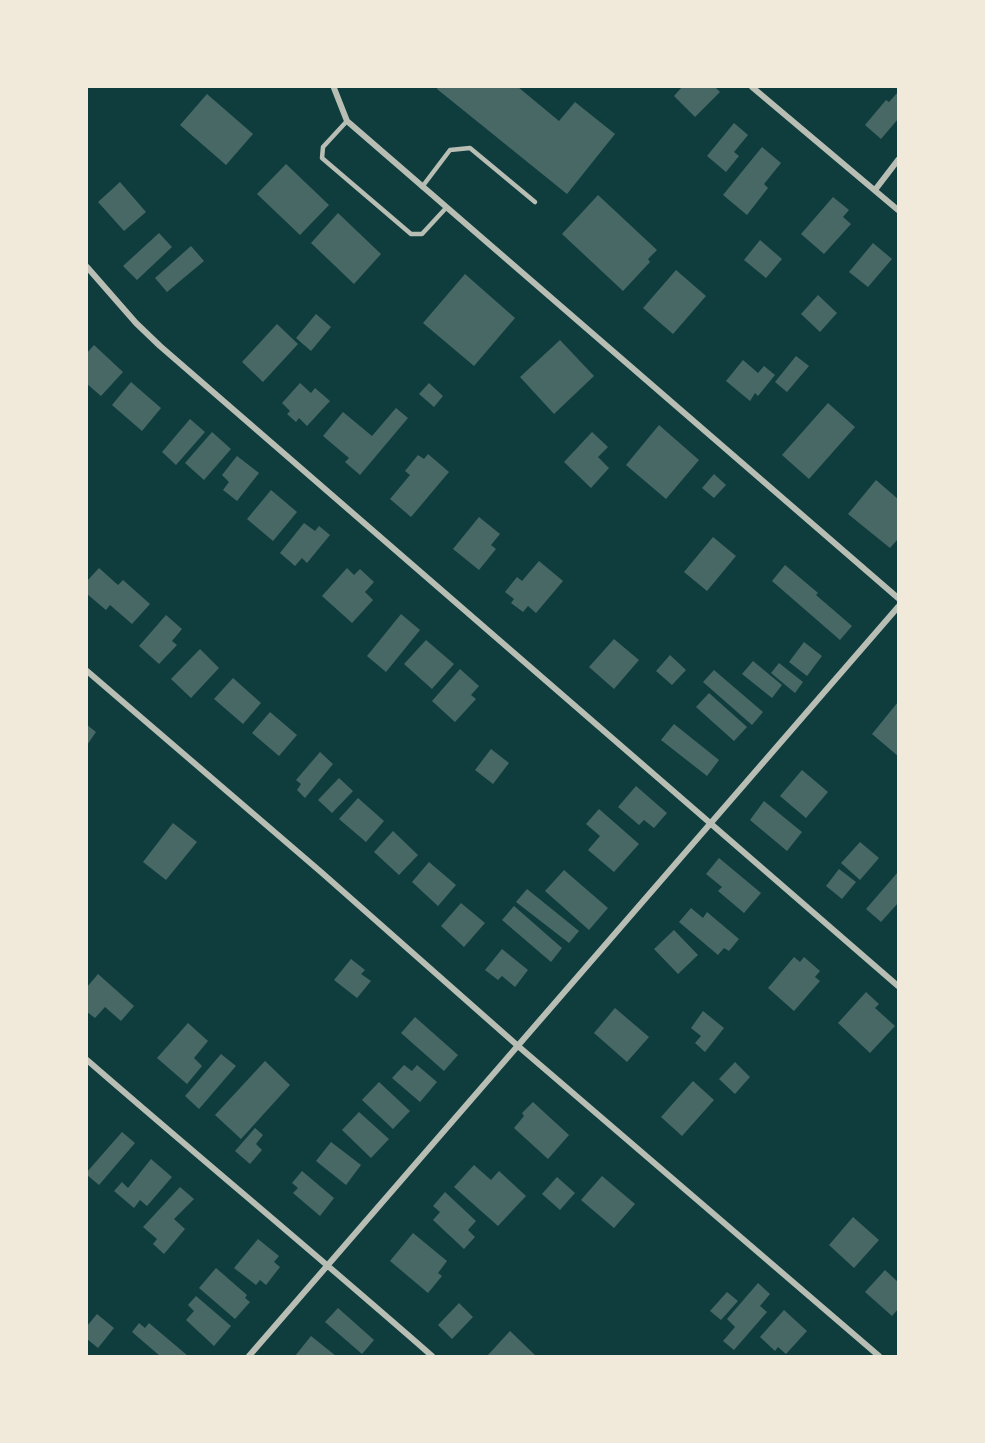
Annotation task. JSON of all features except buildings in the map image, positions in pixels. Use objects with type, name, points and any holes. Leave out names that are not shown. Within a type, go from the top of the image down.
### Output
[{"type":"street","points":[[752,87],[898,210]]},
{"type":"street","points":[[334,88],[347,121],[898,598]]},
{"type":"street","points":[[874,190],[898,160]]},
{"type":"street","points":[[87,267],[160,346],[898,986]]},
{"type":"street","points":[[249,1356],[898,607]]},
{"type":"street","points":[[87,671],[879,1356]]},
{"type":"street","points":[[87,1060],[432,1356]]},
{"type":"lane","points":[[347,121],[322,147],[322,158],[411,234],[422,234],[446,208]]},
{"type":"lane","points":[[422,187],[450,150],[470,148],[535,202]]}]
